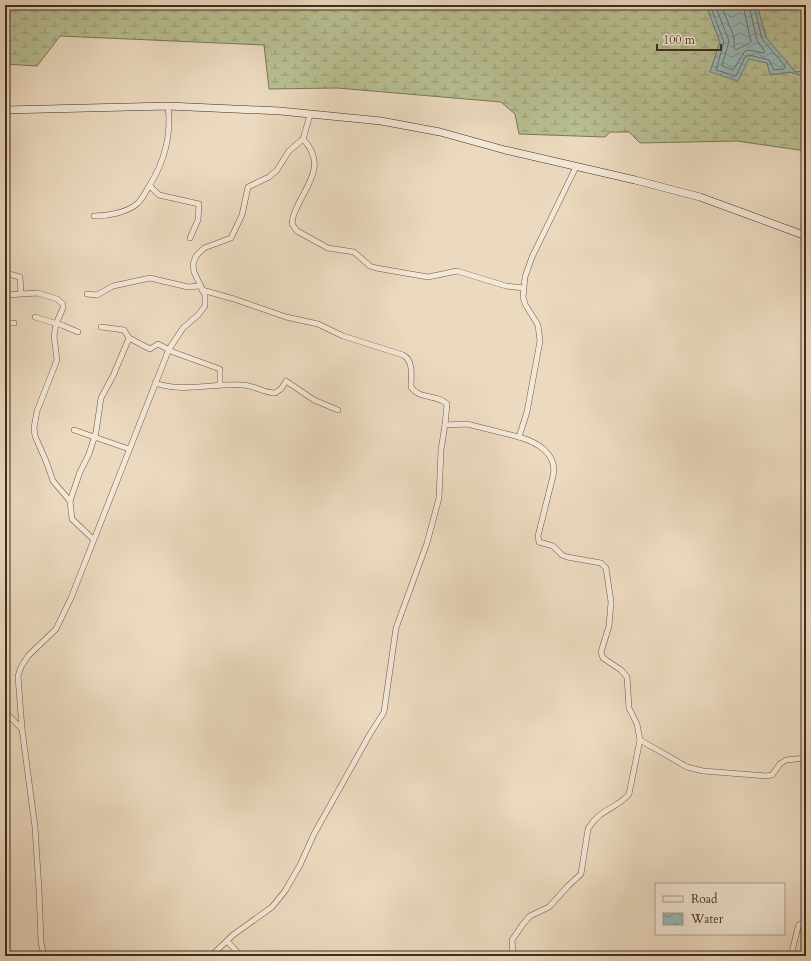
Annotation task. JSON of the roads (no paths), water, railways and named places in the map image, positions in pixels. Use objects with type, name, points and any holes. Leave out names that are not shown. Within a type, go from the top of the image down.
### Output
[{"type":"main road","points":[[5,110],[168,106],[280,111],[381,121],[440,132],[505,150],[700,197],[806,236]]},
{"type":"street","points":[[94,216],[109,215],[132,207],[138,203],[150,186],[165,154],[169,125],[168,106]]},
{"type":"street","points":[[44,956],[40,942],[39,890],[35,827],[22,729],[18,682],[21,667],[28,656],[56,629],[75,589],[93,539],[169,349],[183,328],[202,311],[206,301],[194,272],[193,264],[196,256],[204,248],[231,238],[242,215],[248,187],[274,174],[289,151],[303,139],[310,115]]},
{"type":"street","points":[[303,139],[313,152],[314,166],[312,180],[293,217],[292,224],[297,231],[328,248],[354,252],[370,266],[376,268],[428,277],[457,271],[506,286],[523,288]]},
{"type":"street","points":[[519,437],[527,412],[540,341],[538,325],[525,304],[523,288],[532,257],[576,167]]},
{"type":"street","points":[[150,186],[159,195],[199,204],[198,220],[190,238]]},
{"type":"street","points":[[5,273],[20,277],[21,293]]},
{"type":"street","points":[[87,294],[98,295],[113,286],[150,278],[182,286],[201,288],[286,317],[318,324],[349,338],[403,354],[409,360],[410,387],[412,390],[425,397],[447,404],[441,450],[439,498],[425,549],[396,628],[384,712],[318,827],[298,870],[285,891],[264,914],[227,941],[211,956]]},
{"type":"street","points":[[5,295],[38,293],[61,301],[63,308],[56,324],[54,341],[57,360],[37,411],[34,428],[35,436],[53,481],[70,501]]},
{"type":"street","points":[[35,317],[78,332]]},
{"type":"street","points":[[5,323],[14,323]]},
{"type":"street","points":[[101,327],[124,330],[130,338],[150,349],[157,344],[220,369],[220,385]]},
{"type":"street","points":[[93,539],[72,519],[70,501],[80,472],[88,458],[95,437],[101,398],[114,376],[130,338]]},
{"type":"street","points":[[155,384],[184,388],[220,385],[245,385],[275,394],[281,389],[286,381],[314,400],[338,410]]},
{"type":"street","points":[[445,425],[467,424],[519,437],[540,445],[552,460],[554,466],[553,476],[538,536],[539,542],[553,546],[566,557],[601,563],[606,568],[611,597],[611,617],[601,652],[603,658],[621,670],[627,677],[629,708],[637,724],[640,740],[629,794],[624,799],[601,813],[591,823],[588,829],[581,874],[549,907],[530,916],[523,924],[512,940],[513,956]]},
{"type":"street","points":[[74,430],[129,449]]},
{"type":"street","points":[[5,712],[22,729]]},
{"type":"street","points":[[640,740],[678,763],[703,771],[766,776],[772,775],[780,764],[786,760],[806,758]]},
{"type":"street","points":[[791,956],[798,927],[800,924],[806,923]]},
{"type":"street","points":[[227,941],[241,956]]},
{"type":"water","points":[[706,5],[757,5],[766,37],[795,72],[806,71],[806,77],[790,72],[770,75],[767,63],[749,59],[738,81],[710,72],[720,42]]}]
